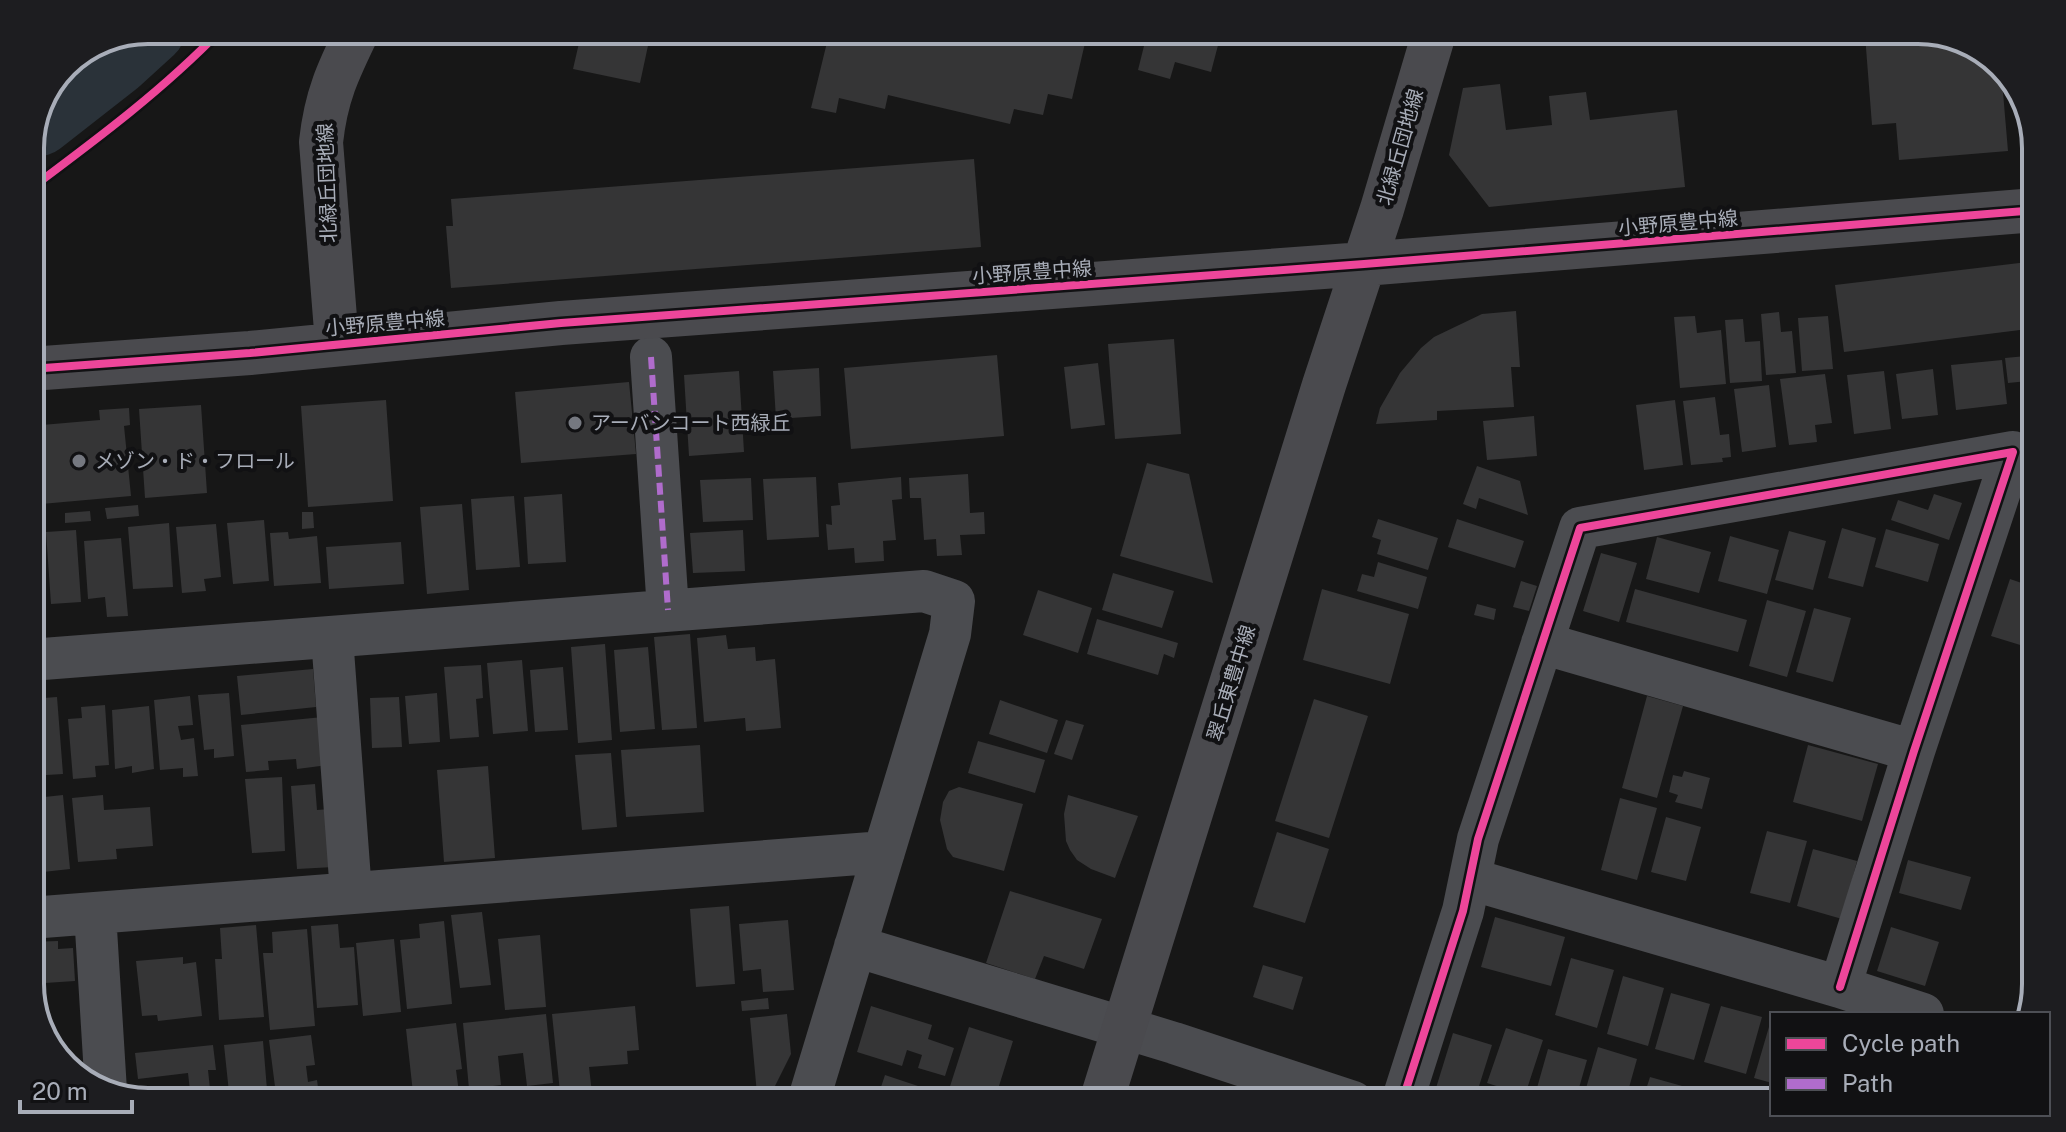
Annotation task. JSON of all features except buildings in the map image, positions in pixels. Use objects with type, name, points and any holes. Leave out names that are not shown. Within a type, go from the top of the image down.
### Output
[{"type":"street","name":"北緑丘団地線","points":[[337,343],[321,142],[324,111],[332,83],[351,44]]},
{"type":"street","name":"北緑丘団地線","points":[[1364,264],[1431,44]]},
{"type":"street","name":"小野原豊中線","points":[[44,368],[221,355],[561,323],[1364,264],[2022,211]]},
{"type":"street","name":"翠丘東豊中線","points":[[1105,1088],[1314,415],[1364,264]]},
{"type":"street","points":[[651,357],[668,610]]},
{"type":"street","points":[[1406,1088],[1463,911],[1478,839],[1580,528],[2013,452],[1840,987]]},
{"type":"street","points":[[44,659],[924,591],[954,601],[950,634],[812,1088]]},
{"type":"street","points":[[332,637],[351,893]]},
{"type":"street","points":[[1542,643],[1914,751]]},
{"type":"street","points":[[44,917],[884,852]]},
{"type":"street","points":[[1470,879],[1917,1012]]},
{"type":"street","points":[[95,913],[105,1078]]},
{"type":"street","points":[[855,946],[1309,1088]]},
{"type":"waterway","points":[[51,113],[134,45]]},
{"type":"marked path","points":[[651,357],[668,610]]},
{"type":"cycle path","points":[[44,179],[105,133],[207,44]]},
{"type":"cycle path","points":[[44,368],[250,353],[561,323],[1364,264],[2022,211]]},
{"type":"cycle path","points":[[1406,1088],[1463,911],[1478,839],[1580,528],[2013,452],[1840,987]]},
{"type":"place","name":"アーバンコート西緑丘","points":[[575,423]]},
{"type":"place","name":"メゾン・ド・フロール","points":[[79,461]]}]
